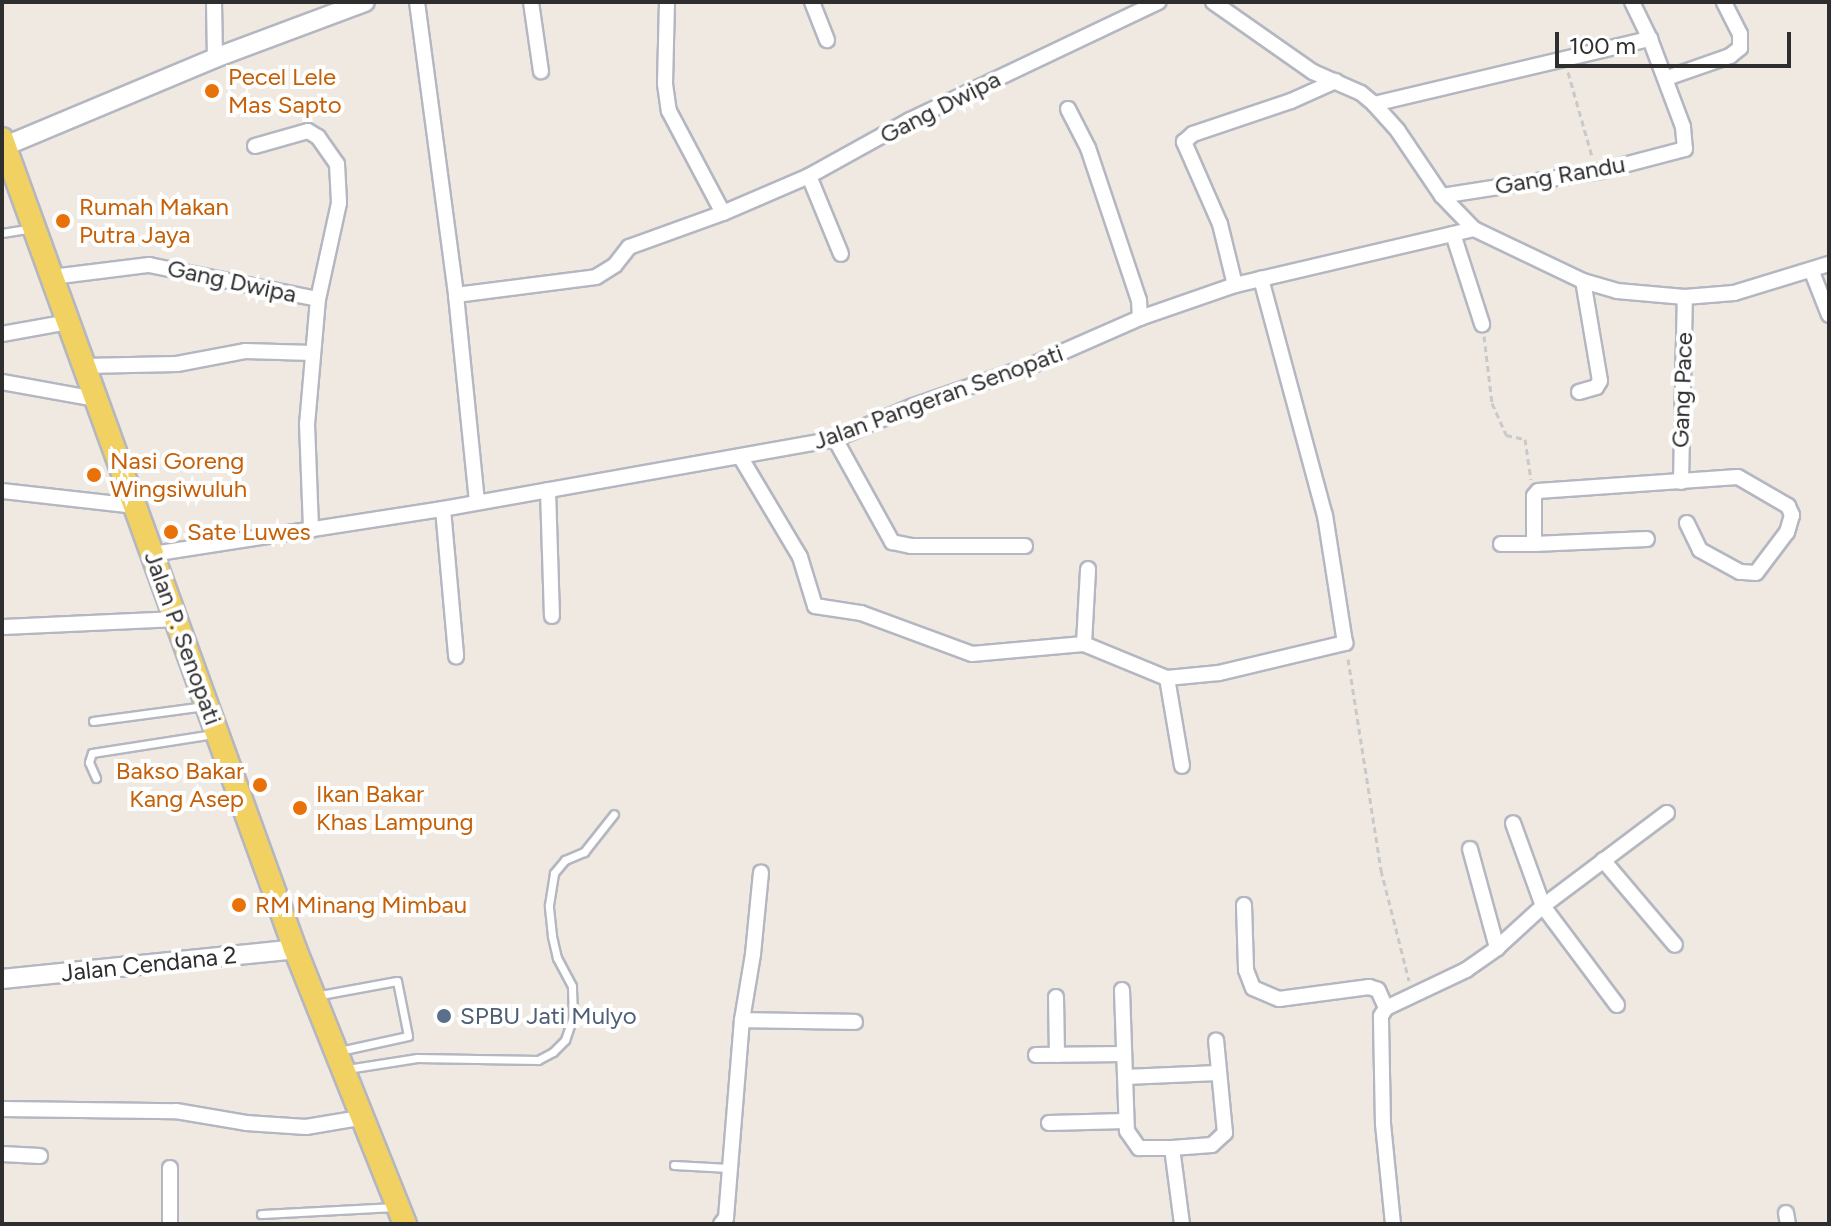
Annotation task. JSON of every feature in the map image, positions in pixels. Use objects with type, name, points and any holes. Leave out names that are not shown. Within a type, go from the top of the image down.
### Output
[{"type":"main road","name":"Jalan P. Senopati","points":[[3,144],[295,949],[360,1118],[402,1216]]},
{"type":"street","points":[[214,2],[215,58]]},
{"type":"street","points":[[3,144],[336,8],[365,2]]},
{"type":"street","points":[[417,2],[456,295],[477,502]]},
{"type":"street","points":[[531,2],[541,71]]},
{"type":"street","points":[[667,2],[665,84],[669,111],[723,213]]},
{"type":"street","points":[[812,2],[827,40]]},
{"type":"street","name":"Gang Dwipa","points":[[456,295],[596,277],[615,265],[629,247],[723,213],[809,176],[910,120],[1158,2]]},
{"type":"street","points":[[1213,2],[1313,72],[1336,81],[1374,104],[1398,131],[1442,196],[1474,229],[1583,281],[1617,291],[1685,297],[1734,293],[1812,272],[1829,264]]},
{"type":"street","points":[[1632,2],[1667,78],[1730,56],[1740,48],[1740,34],[1724,2]]},
{"type":"street","points":[[1374,104],[1650,39]]},
{"type":"street","name":"Gang Randu","points":[[1442,196],[1601,171],[1685,149],[1687,143],[1667,78]]},
{"type":"street","points":[[1235,285],[1220,224],[1184,142],[1193,134],[1291,101],[1336,81]]},
{"type":"street","points":[[1068,109],[1088,148],[1139,300],[1140,318]]},
{"type":"street","points":[[255,146],[308,131],[318,137],[337,164],[336,227],[318,299],[313,353],[306,463],[311,530]]},
{"type":"street","points":[[809,176],[841,254]]},
{"type":"street","name":"Jalan Pangeran Senopati","points":[[152,554],[443,509],[835,439],[913,406],[1035,364],[1140,318],[1235,285],[1474,229]]},
{"type":"street","points":[[1453,234],[1482,324]]},
{"type":"street","name":"Gang Dwipa","points":[[52,277],[149,265],[318,299]]},
{"type":"street","points":[[1812,272],[1829,315]]},
{"type":"street","points":[[741,458],[800,557],[815,606],[861,613],[972,654],[1084,644],[1167,678],[1219,673],[1345,643],[1325,516],[1261,278]]},
{"type":"street","points":[[1579,392],[1596,387],[1600,381],[1583,281]]},
{"type":"street","name":"Gang Pace","points":[[1681,482],[1685,297]]},
{"type":"street","points":[[2,334],[68,322]]},
{"type":"street","points":[[84,366],[177,364],[245,351],[313,353]]},
{"type":"street","points":[[2,382],[96,399]]},
{"type":"street","points":[[835,439],[892,542],[911,546],[1025,546]]},
{"type":"street","points":[[1534,544],[1534,496],[1538,491],[1738,477],[1788,506],[1792,515],[1787,532],[1756,573],[1740,572],[1700,550],[1687,523]]},
{"type":"street","points":[[548,490],[552,616]]},
{"type":"street","points":[[2,491],[135,506]]},
{"type":"street","points":[[443,509],[456,656]]},
{"type":"street","points":[[1501,544],[1647,539]]},
{"type":"street","points":[[1084,644],[1088,569]]},
{"type":"street","points":[[2,627],[176,619]]},
{"type":"street","points":[[1167,678],[1182,766]]},
{"type":"street","points":[[1393,1224],[1382,1092],[1380,1024],[1386,1008],[1466,970],[1497,948],[1543,906],[1667,813]]},
{"type":"street","points":[[1513,823],[1543,906],[1617,1005]]},
{"type":"street","points":[[1470,849],[1497,948]]},
{"type":"street","points":[[1603,860],[1675,945]]},
{"type":"street","points":[[724,1221],[742,1020],[753,954],[761,872]]},
{"type":"street","points":[[1244,905],[1246,970],[1253,988],[1279,999],[1369,987],[1378,990],[1386,1008]]},
{"type":"street","name":"Jalan Cendana 2","points":[[2,979],[295,949]]},
{"type":"street","points":[[1122,990],[1127,1131],[1139,1148],[1212,1145],[1225,1133],[1216,1040]]},
{"type":"street","points":[[1056,997],[1057,1055]]},
{"type":"street","points":[[742,1020],[855,1022]]},
{"type":"street","points":[[1036,1055],[1124,1054]]},
{"type":"street","points":[[1125,1077],[1218,1073]]},
{"type":"street","points":[[2,1109],[176,1111],[246,1123],[306,1127],[360,1118]]},
{"type":"street","points":[[1049,1123],[1126,1121]]},
{"type":"street","points":[[1172,1148],[1182,1224]]},
{"type":"street","points":[[2,1154],[40,1156]]},
{"type":"street","points":[[170,1168],[170,1224]]},
{"type":"lane","points":[[2,233],[34,228]]},
{"type":"lane","points":[[93,721],[207,705]]},
{"type":"lane","points":[[96,778],[89,762],[92,753],[217,734]]},
{"type":"lane","points":[[338,1061],[417,1058],[538,1060],[553,1052],[565,1040],[573,1017],[572,986],[557,958],[552,936],[549,905],[554,873],[565,860],[584,852],[614,814]]},
{"type":"lane","points":[[313,997],[397,981],[408,1036],[338,1061]]},
{"type":"lane","points":[[674,1165],[729,1168]]},
{"type":"lane","points":[[261,1214],[402,1216]]},
{"type":"path","points":[[1567,60],[1568,82],[1585,139],[1601,171]]},
{"type":"path","points":[[1482,324],[1492,403],[1506,435],[1525,439],[1534,496]]},
{"type":"path","points":[[1345,643],[1381,870],[1412,995]]},
{"type":"place","name":"Pecel Lele Mas Sapto","points":[[212,91]]},
{"type":"place","name":"Rumah Makan Putra Jaya","points":[[63,221]]},
{"type":"place","name":"Nasi Goreng Wingsiwuluh","points":[[94,475]]},
{"type":"place","name":"Sate Luwes","points":[[171,532]]},
{"type":"place","name":"Bakso Bakar Kang Asep","points":[[260,785]]},
{"type":"place","name":"Ikan Bakar Khas Lampung","points":[[300,808]]},
{"type":"place","name":"RM Minang Mimbau","points":[[239,905]]},
{"type":"place","name":"SPBU Jati Mulyo","points":[[444,1016]]}]
